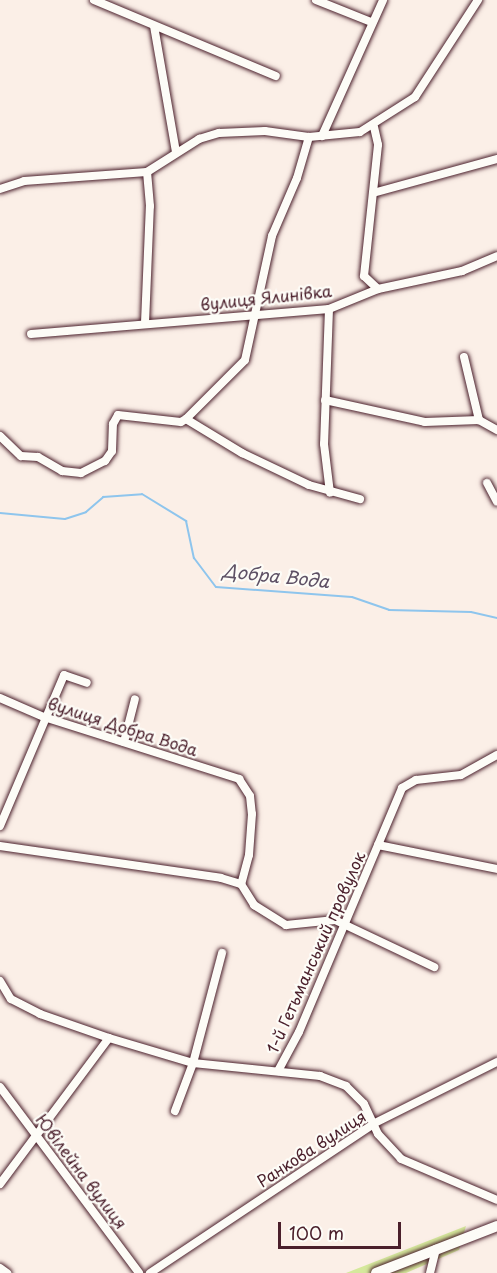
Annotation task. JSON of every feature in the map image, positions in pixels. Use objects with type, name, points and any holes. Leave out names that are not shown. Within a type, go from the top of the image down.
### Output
[{"type":"street","points":[[94,0],[276,76]]},
{"type":"street","points":[[316,0],[371,22]]},
{"type":"street","points":[[322,136],[371,22],[383,0]]},
{"type":"street","points":[[0,189],[24,181],[147,172],[176,152],[219,134],[265,131],[309,137],[342,136],[374,127],[415,97],[478,0]]},
{"type":"street","points":[[154,26],[176,152]]},
{"type":"street","points":[[374,127],[378,145],[364,276],[378,289]]},
{"type":"street","points":[[0,436],[21,456],[38,457],[62,471],[81,473],[105,461],[112,451],[113,424],[118,416],[181,422],[186,419],[245,360],[272,236],[297,178],[309,137]]},
{"type":"street","points":[[373,193],[497,159]]},
{"type":"street","points":[[145,323],[150,206],[147,172]]},
{"type":"street","name":"вулиця Ялинівка","points":[[31,334],[329,309],[362,299],[378,289],[462,271],[497,256]]},
{"type":"street","points":[[329,309],[325,400],[330,493]]},
{"type":"street","points":[[464,357],[479,420]]},
{"type":"street","points":[[325,400],[425,422],[479,420],[497,430]]},
{"type":"street","points":[[186,419],[242,453],[330,493],[360,499]]},
{"type":"street","points":[[487,483],[497,502]]},
{"type":"street","points":[[0,826],[64,675],[87,683]]},
{"type":"street","name":"вулиця Добра Вода","points":[[0,698],[45,717],[239,779],[246,786],[252,814],[249,855],[241,884]]},
{"type":"street","points":[[124,742],[135,699]]},
{"type":"street","name":"1-й Гетьманський провулок","points":[[278,1071],[345,924],[398,795],[408,783],[461,775],[497,755]]},
{"type":"street","points":[[0,846],[221,878],[241,884],[254,906],[286,925],[318,920],[345,924],[434,967]]},
{"type":"street","name":"1-й Гетьманський провулок","points":[[378,846],[497,869]]},
{"type":"street","points":[[175,1111],[193,1063],[222,953]]},
{"type":"street","points":[[0,981],[11,999],[40,1014],[109,1038],[193,1063],[320,1076],[346,1086],[364,1104],[373,1124],[400,1159],[497,1200]]},
{"type":"street","points":[[0,1184],[109,1038]]},
{"type":"street","name":"Ранкова вулиця","points":[[150,1273],[373,1124],[497,1062]]},
{"type":"street","name":"Ювілейна вулиця","points":[[0,1087],[139,1273]]},
{"type":"street","points":[[376,1273],[497,1226]]},
{"type":"street","points":[[430,1273],[436,1249]]},
{"type":"street","points":[[0,1268],[7,1273]]},
{"type":"green space","points":[[466,1226],[459,1250],[406,1273],[346,1273]]},
{"type":"waterway","name":"Добра Вода","points":[[0,513],[65,519],[86,512],[103,497],[142,494],[186,521],[194,558],[216,587],[352,597],[389,610],[471,612],[497,618]]}]
